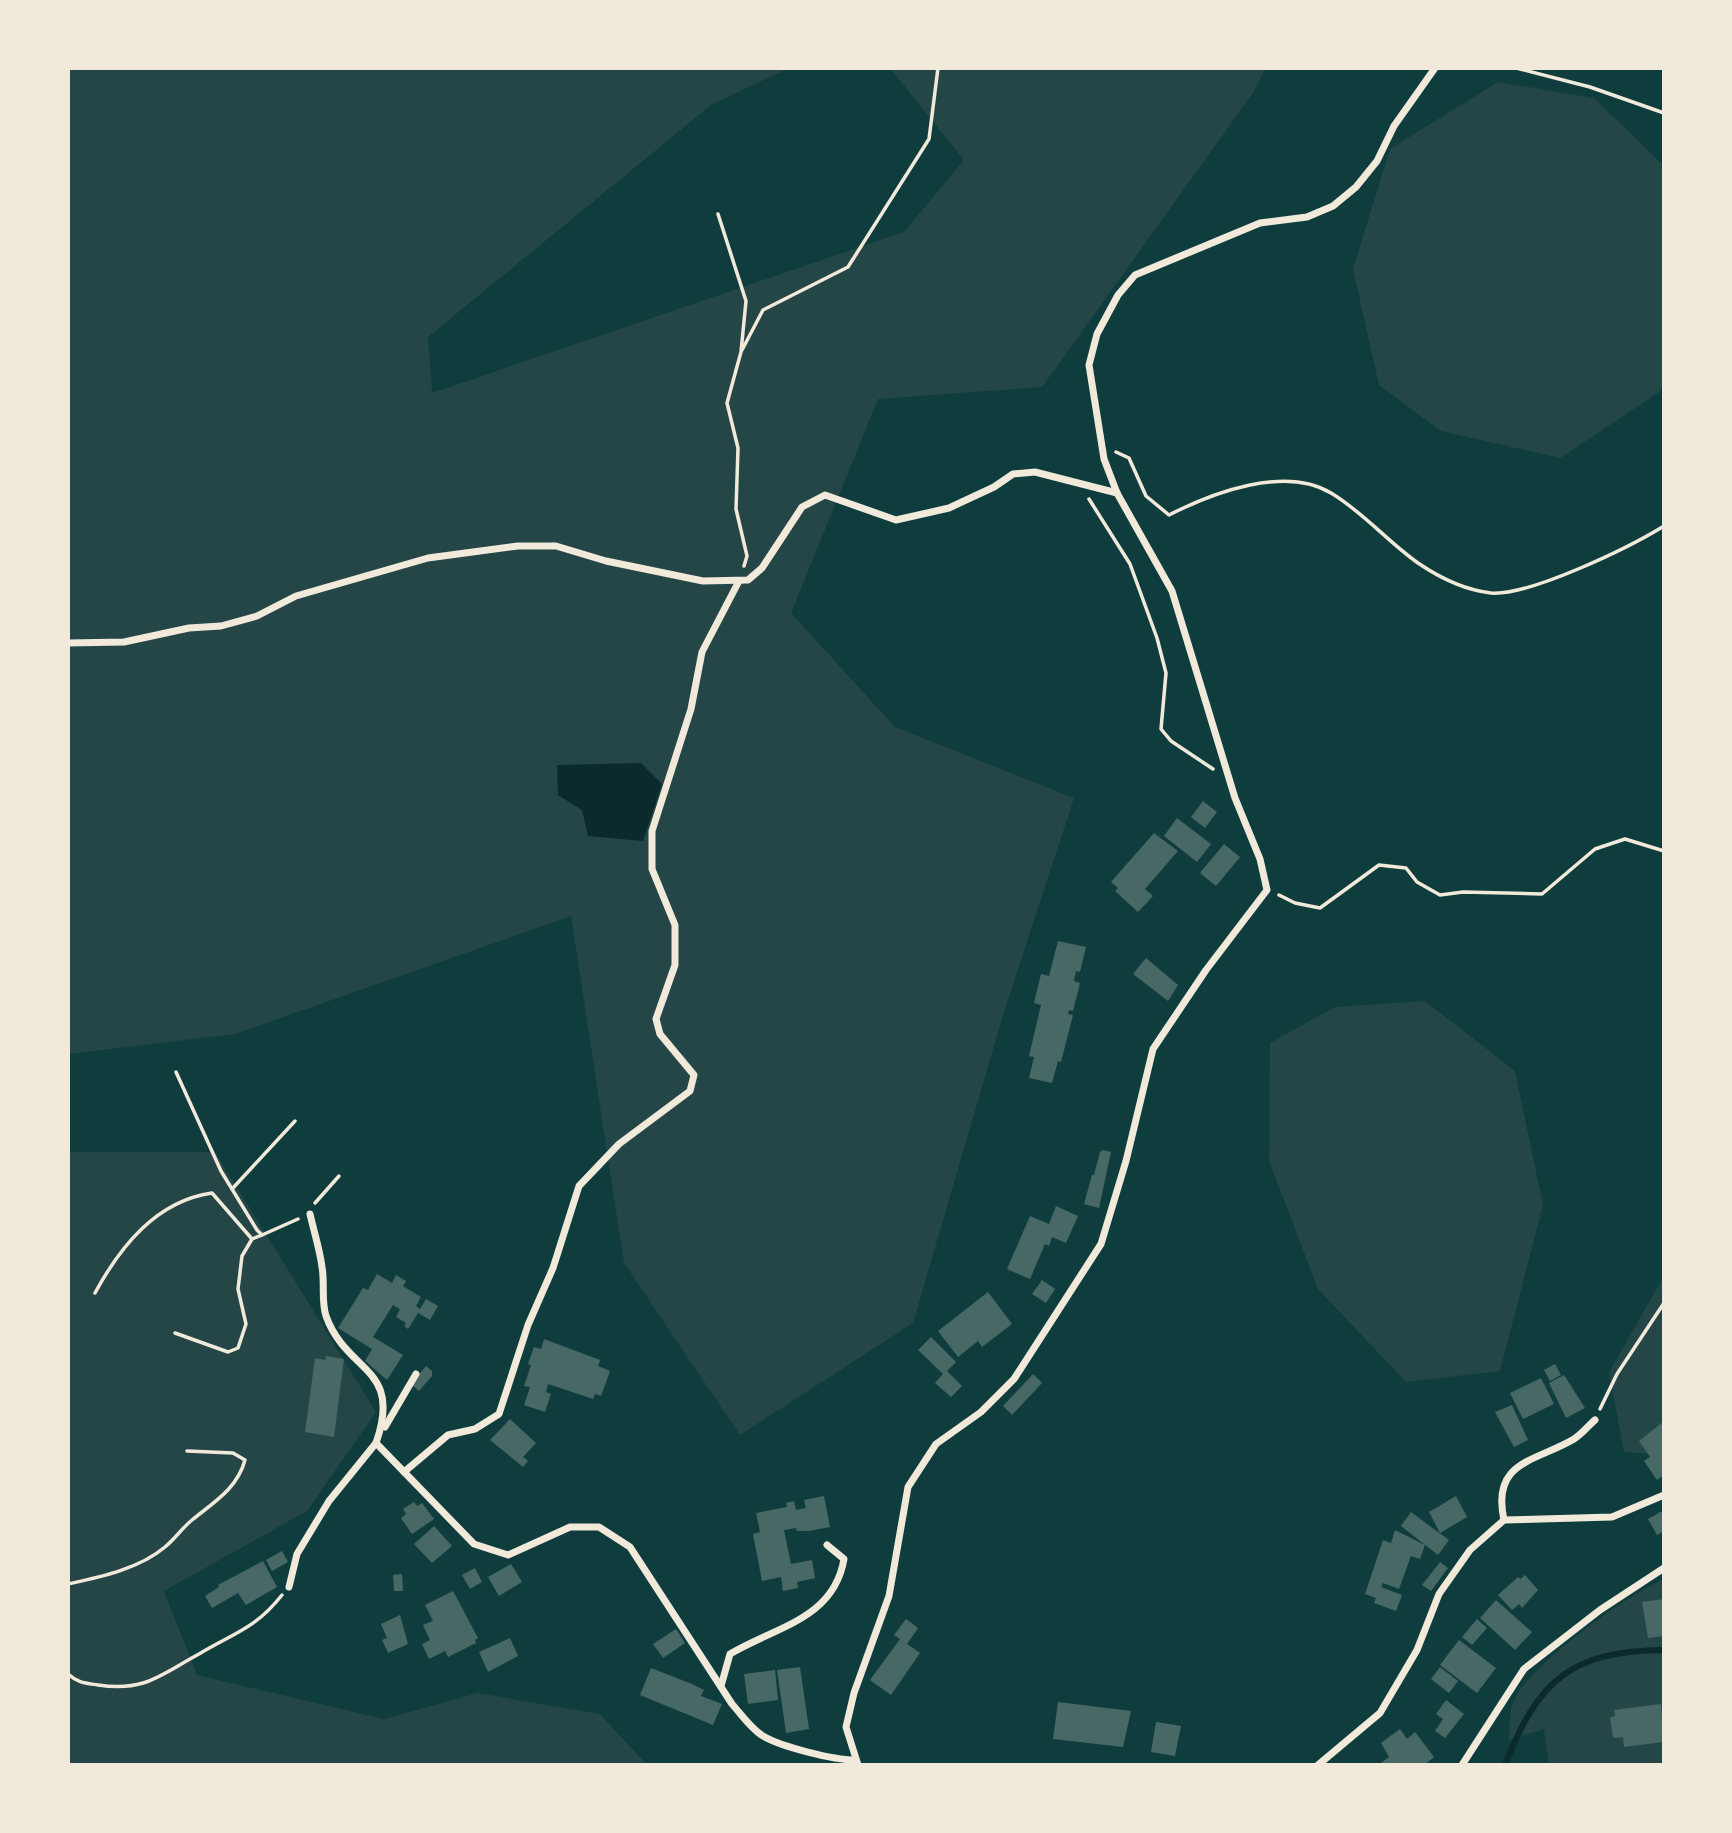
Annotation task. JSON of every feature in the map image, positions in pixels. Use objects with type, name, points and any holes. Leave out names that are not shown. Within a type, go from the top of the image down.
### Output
[{"type":"street","points":[[376,1443],[474,1544],[508,1555],[570,1527],[599,1527],[630,1547],[732,1704],[763,1736],[836,1760],[856,1762],[846,1727],[854,1693],[889,1596],[908,1487],[936,1444],[981,1412],[1014,1379],[1101,1244],[1126,1161],[1153,1049],[1206,970],[1268,890],[1230,781],[1172,591],[1117,493],[1102,447],[1089,365],[1097,334],[1118,295],[1135,275],[1260,223],[1307,217],[1333,206],[1356,187],[1377,161],[1394,126],[1434,68]]},
{"type":"street","points":[[68,643],[91,640],[124,642],[189,628],[221,626],[257,616],[296,597],[428,558],[518,546],[556,546],[655,572],[703,581],[748,580],[762,568],[802,507],[825,495],[897,520],[949,508],[994,487],[1013,474],[1035,472],[1117,493]]},
{"type":"street","points":[[404,1472],[448,1435],[475,1429],[499,1415],[528,1325],[553,1268],[579,1186],[619,1144],[690,1091],[694,1075],[660,1034],[656,1019],[675,965],[675,925],[652,869],[652,831],[691,709],[702,652],[738,581]]},
{"type":"street","points":[[310,1214],[323,1269],[322,1293],[328,1320],[384,1393],[385,1418],[376,1443]]},
{"type":"street","points":[[289,1587],[297,1554],[329,1502],[376,1443],[415,1374]]},
{"type":"street","points":[[1504,1520],[1499,1501],[1505,1478],[1528,1459],[1576,1438],[1595,1420]]},
{"type":"street","points":[[1318,1765],[1380,1713],[1417,1650],[1439,1594],[1470,1550],[1504,1520],[1612,1517],[1664,1494]]},
{"type":"street","points":[[721,1686],[730,1654],[792,1625],[822,1603],[840,1579],[844,1559],[827,1545]]},
{"type":"street","points":[[1462,1765],[1524,1669],[1600,1610],[1664,1568]]},
{"type":"path","points":[[741,352],[763,310],[848,267],[929,139],[938,68]]},
{"type":"path","points":[[1518,69],[1590,87],[1664,113]]},
{"type":"path","points":[[718,214],[747,301],[741,352],[727,403],[738,448],[736,509],[747,556],[738,581]]},
{"type":"path","points":[[1102,447],[1129,458],[1146,496],[1169,515],[1206,496],[1247,486],[1287,481],[1305,482],[1331,493],[1431,572],[1466,588],[1494,593],[1556,578],[1640,541],[1664,526]]},
{"type":"path","points":[[1081,485],[1130,564],[1157,638],[1166,673],[1161,729],[1171,741],[1230,781]]},
{"type":"path","points":[[1268,890],[1295,903],[1320,908],[1379,865],[1406,867],[1417,882],[1440,895],[1463,892],[1542,894],[1595,849],[1625,839],[1664,851]]},
{"type":"path","points":[[176,1072],[232,1189],[262,1235]]},
{"type":"path","points":[[232,1189],[295,1121]]},
{"type":"path","points":[[175,1333],[228,1352],[238,1348],[246,1324],[238,1289],[242,1256],[252,1239],[310,1214],[317,1199],[339,1176]]},
{"type":"path","points":[[95,1293],[128,1240],[163,1212],[193,1196],[212,1193],[252,1239]]},
{"type":"path","points":[[1595,1420],[1617,1374],[1664,1303]]},
{"type":"path","points":[[68,1584],[132,1565],[164,1548],[190,1522],[222,1499],[242,1472],[246,1460],[233,1453],[187,1451]]},
{"type":"path","points":[[68,1674],[77,1682],[120,1688],[142,1685],[234,1637],[267,1615],[289,1587]]},
{"type":"shaded area","points":[[68,68],[789,68],[711,105],[428,337],[432,393],[904,232],[964,160],[890,68],[1266,68],[1253,93],[1042,387],[878,399],[791,613],[895,727],[1074,798],[1003,1015],[913,1323],[740,1435],[624,1263],[571,916],[235,1034],[68,1054]]},
{"type":"shaded area","points":[[1498,82],[1594,98],[1664,166],[1664,383],[1659,392],[1560,458],[1441,431],[1379,385],[1353,269],[1390,149]]},
{"type":"shaded area","points":[[641,763],[662,784],[643,841],[588,836],[582,810],[558,795],[557,765]]},
{"type":"shaded area","points":[[1425,1001],[1515,1071],[1543,1205],[1500,1371],[1406,1382],[1318,1289],[1269,1161],[1270,1043],[1335,1007]]},
{"type":"shaded area","points":[[68,1152],[215,1152],[376,1412],[307,1511],[164,1591],[197,1675],[384,1719],[478,1693],[600,1714],[647,1765],[68,1765]]},
{"type":"shaded area","points":[[1664,1276],[1664,1455],[1624,1452],[1609,1372]]},
{"type":"shaded area","points":[[1664,1579],[1664,1765],[1549,1765],[1544,1729],[1509,1740],[1513,1702],[1522,1687],[1538,1670],[1604,1615]]},
{"type":"building","points":[[1203,801],[1217,812],[1205,828],[1191,817]]},
{"type":"building","points":[[1177,818],[1211,844],[1197,862],[1164,836]]},
{"type":"building","points":[[1154,833],[1178,851],[1145,889],[1153,896],[1138,912],[1115,891],[1118,888],[1111,882]]},
{"type":"building","points":[[1224,844],[1240,857],[1216,886],[1200,873]]},
{"type":"building","points":[[1058,941],[1086,947],[1080,972],[1076,971],[1074,981],[1080,983],[1073,1011],[1069,1010],[1068,1014],[1073,1015],[1061,1062],[1058,1061],[1052,1083],[1029,1078],[1034,1057],[1029,1056],[1041,1005],[1034,1003],[1041,974],[1049,976]]},
{"type":"building","points":[[1146,958],[1178,985],[1168,1001],[1133,974]]},
{"type":"building","points":[[1100,1152],[1111,1152],[1099,1208],[1084,1204]]},
{"type":"building","points":[[1056,1206],[1078,1216],[1066,1243],[1052,1237],[1049,1246],[1045,1244],[1030,1279],[1007,1269],[1030,1216],[1049,1224]]},
{"type":"building","points":[[377,1274],[392,1283],[396,1275],[406,1281],[403,1286],[421,1297],[416,1306],[420,1309],[426,1299],[438,1306],[430,1320],[418,1313],[408,1329],[404,1326],[406,1323],[396,1317],[400,1309],[393,1305],[373,1337],[403,1355],[387,1380],[365,1361],[372,1349],[338,1328],[363,1288],[368,1290]]},
{"type":"building","points":[[1042,1280],[1055,1289],[1046,1303],[1032,1294]]},
{"type":"building","points":[[988,1292],[1012,1324],[982,1347],[978,1341],[958,1357],[938,1331]]},
{"type":"building","points":[[931,1337],[956,1362],[947,1371],[962,1386],[951,1397],[935,1383],[943,1374],[918,1350]]},
{"type":"building","points":[[544,1339],[600,1360],[598,1366],[610,1371],[601,1396],[595,1394],[593,1399],[548,1384],[546,1392],[551,1394],[545,1412],[524,1405],[530,1387],[524,1386],[531,1365],[528,1364],[534,1347],[541,1349]]},
{"type":"building","points":[[326,1356],[344,1359],[334,1437],[305,1432],[315,1358],[325,1360]]},
{"type":"building","points":[[1555,1364],[1561,1375],[1550,1381],[1544,1370]]},
{"type":"building","points":[[426,1366],[432,1371],[432,1376],[419,1391],[411,1384]]},
{"type":"building","points":[[1033,1374],[1042,1383],[1012,1415],[1003,1406]]},
{"type":"building","points":[[1564,1375],[1585,1408],[1566,1418],[1549,1383]]},
{"type":"building","points":[[1541,1378],[1554,1404],[1523,1419],[1510,1393]]},
{"type":"building","points":[[1512,1405],[1528,1440],[1514,1447],[1495,1412]]},
{"type":"building","points":[[510,1419],[536,1443],[523,1457],[528,1461],[523,1467],[490,1440]]},
{"type":"building","points":[[1664,1421],[1664,1475],[1657,1480],[1644,1461],[1650,1457],[1639,1441]]},
{"type":"building","points":[[824,1496],[830,1527],[809,1531],[797,1531],[796,1528],[784,1530],[791,1564],[812,1560],[815,1578],[797,1582],[798,1588],[783,1591],[781,1577],[762,1581],[753,1534],[760,1532],[756,1513],[787,1507],[786,1503],[794,1501],[796,1510],[806,1508],[804,1500]]},
{"type":"building","points":[[1456,1496],[1467,1517],[1440,1533],[1429,1512]]},
{"type":"building","points":[[414,1502],[417,1506],[422,1503],[434,1519],[412,1534],[401,1518],[406,1514],[403,1509]]},
{"type":"building","points":[[1664,1510],[1664,1531],[1657,1535],[1648,1519]]},
{"type":"building","points":[[1411,1512],[1449,1540],[1438,1555],[1401,1526]]},
{"type":"building","points":[[434,1526],[452,1546],[432,1563],[414,1544]]},
{"type":"building","points":[[1395,1530],[1425,1545],[1420,1559],[1411,1556],[1399,1589],[1383,1583],[1381,1587],[1402,1595],[1396,1611],[1374,1603],[1376,1598],[1365,1594],[1383,1540],[1391,1543]]},
{"type":"building","points":[[282,1551],[288,1562],[272,1571],[266,1560]]},
{"type":"building","points":[[263,1561],[277,1587],[246,1605],[238,1593],[212,1608],[205,1596],[219,1587],[218,1585]]},
{"type":"building","points":[[1440,1562],[1448,1568],[1431,1591],[1422,1585]]},
{"type":"building","points":[[511,1564],[522,1582],[499,1596],[488,1577]]},
{"type":"building","points":[[475,1568],[482,1582],[470,1589],[462,1575]]},
{"type":"building","points":[[402,1574],[403,1591],[394,1591],[393,1575]]},
{"type":"building","points":[[1525,1575],[1538,1590],[1522,1608],[1519,1604],[1512,1610],[1498,1595],[1518,1577],[1520,1579]]},
{"type":"building","points":[[453,1591],[478,1638],[476,1643],[448,1657],[445,1651],[429,1659],[422,1644],[430,1640],[423,1625],[433,1621],[425,1605]]},
{"type":"building","points":[[1664,1599],[1664,1636],[1648,1638],[1642,1602]]},
{"type":"building","points":[[1496,1600],[1532,1632],[1515,1650],[1480,1618]]},
{"type":"building","points":[[400,1615],[408,1644],[388,1653],[382,1640],[387,1638],[381,1624]]},
{"type":"building","points":[[906,1619],[918,1628],[907,1644],[920,1653],[891,1695],[870,1680],[900,1639],[894,1635]]},
{"type":"building","points":[[1477,1619],[1487,1628],[1472,1645],[1462,1637]]},
{"type":"building","points":[[676,1629],[685,1643],[663,1658],[653,1644]]},
{"type":"building","points":[[510,1638],[518,1656],[488,1672],[479,1652]]},
{"type":"building","points":[[1459,1640],[1496,1668],[1477,1693],[1440,1665]]},
{"type":"building","points":[[800,1667],[809,1729],[786,1733],[777,1670]]},
{"type":"building","points":[[1440,1667],[1458,1681],[1449,1693],[1431,1679]]},
{"type":"building","points":[[651,1668],[704,1690],[701,1696],[722,1704],[713,1725],[640,1695]]},
{"type":"building","points":[[775,1670],[778,1700],[748,1704],[744,1674]]},
{"type":"building","points":[[1446,1700],[1464,1714],[1445,1738],[1435,1731],[1443,1719],[1436,1714]]},
{"type":"building","points":[[1058,1702],[1131,1711],[1123,1747],[1053,1739]]},
{"type":"building","points":[[1661,1704],[1664,1742],[1624,1747],[1623,1737],[1613,1738],[1610,1717],[1615,1716],[1614,1710]]},
{"type":"building","points":[[1156,1722],[1181,1726],[1175,1756],[1151,1752]]},
{"type":"building","points":[[1400,1729],[1407,1739],[1415,1732],[1434,1757],[1424,1765],[1378,1765],[1389,1757],[1381,1743]]},
{"type":"waterway","points":[[1505,1765],[1531,1711],[1545,1692],[1562,1676],[1582,1664],[1605,1656],[1664,1650]]}]
